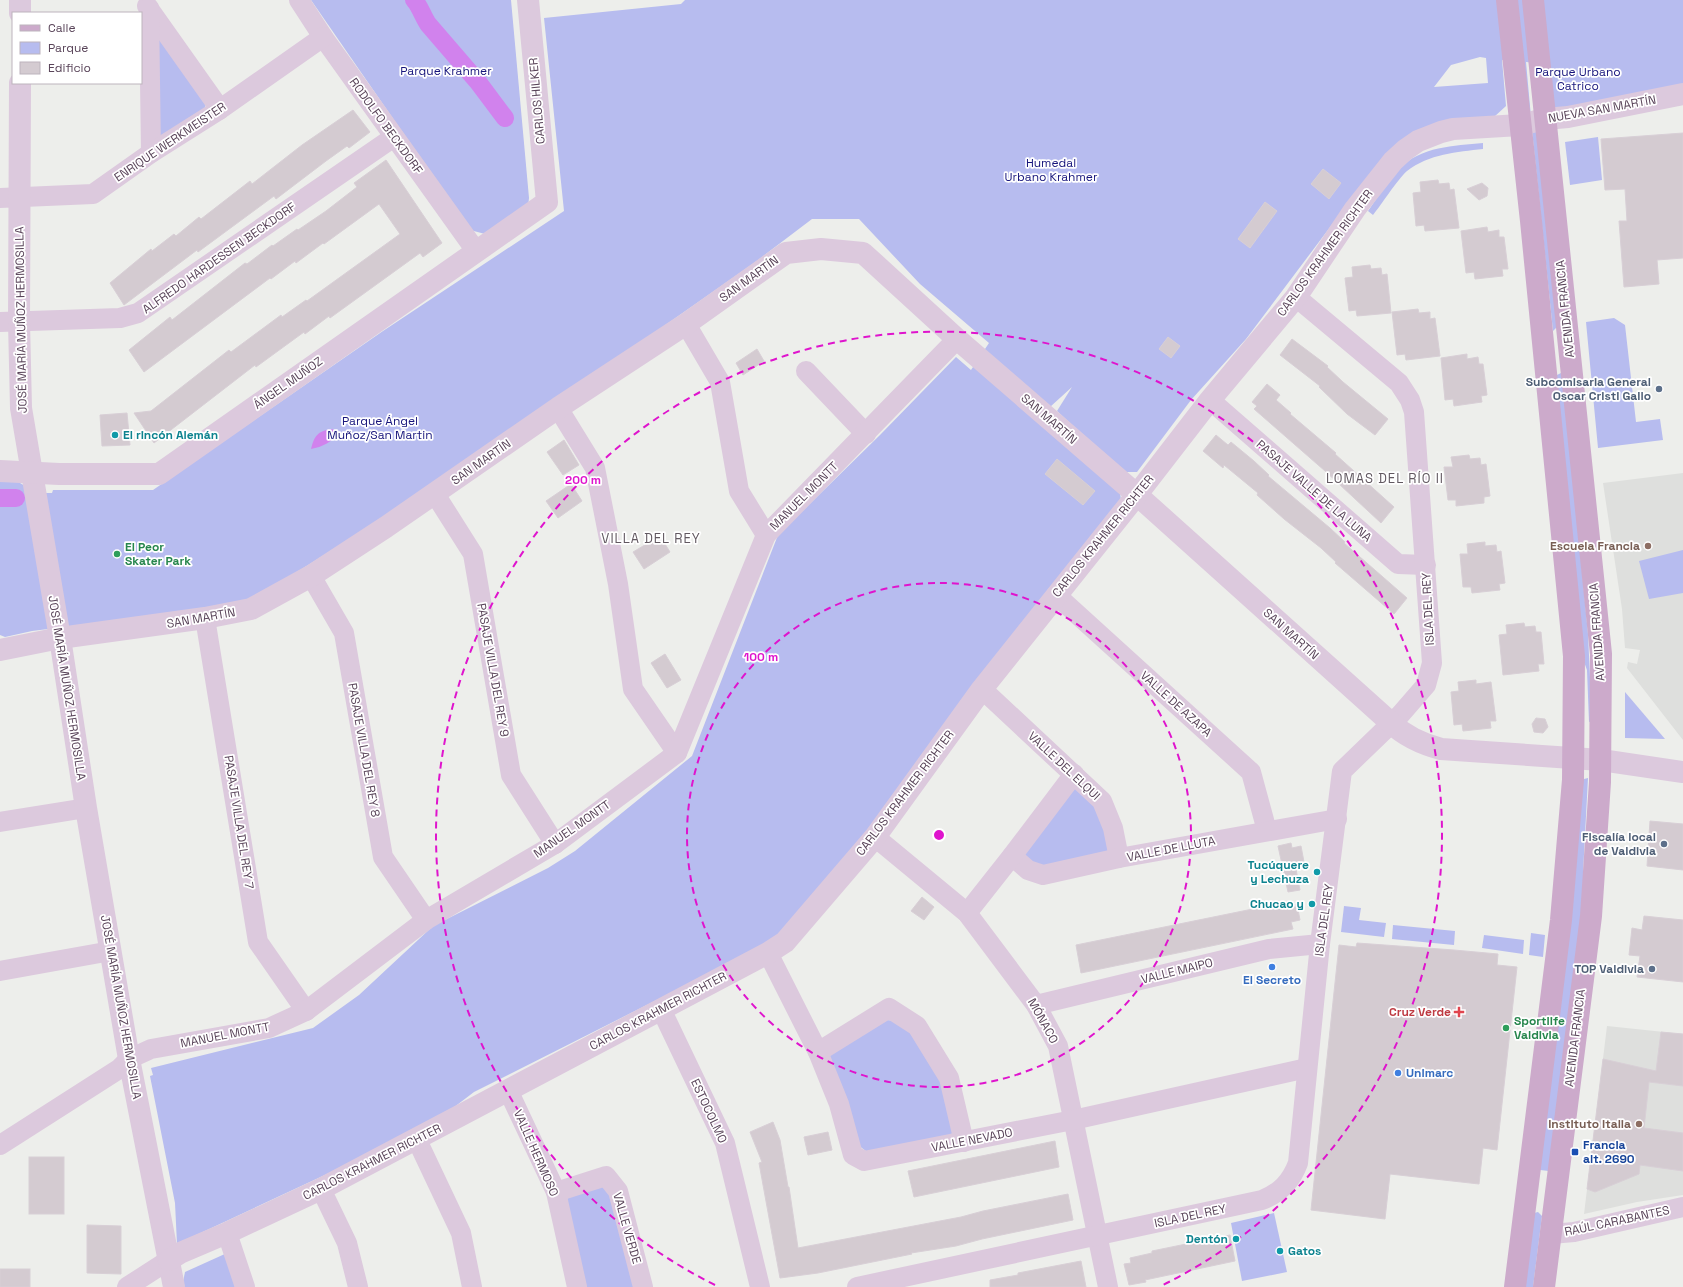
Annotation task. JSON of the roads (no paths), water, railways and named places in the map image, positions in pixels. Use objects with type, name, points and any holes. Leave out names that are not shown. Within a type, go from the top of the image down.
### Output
[{"type":"main road","name":"AVENIDA FRANCIA","points":[[1507,0],[1574,656],[1574,757],[1561,920],[1515,1287]]},
{"type":"main road","name":"AVENIDA FRANCIA","points":[[1533,0],[1601,654],[1601,760],[1591,916],[1544,1287]]},
{"type":"main road","points":[[1543,353],[1568,348]]},
{"type":"main road","points":[[1526,1196],[1555,1198]]},
{"type":"street","points":[[20,0],[20,12]]},
{"type":"street","name":"RODOLFO BECKDORF","points":[[299,0],[323,37],[476,250]]},
{"type":"street","name":"CARLOS HILKER","points":[[528,0],[547,202]]},
{"type":"street","points":[[145,4],[215,102],[219,110]]},
{"type":"street","points":[[145,4],[151,153]]},
{"type":"street","name":"ENRIQUE WERKMEISTER","points":[[10,198],[93,194],[151,153],[219,110],[323,37]]},
{"type":"street","name":"JOSÉ MARÍA MUÑOZ HERMOSILLA","points":[[20,84],[10,198],[10,322],[21,408],[60,638],[86,808],[129,1059],[174,1287]]},
{"type":"street","name":"NUEVA SAN MARTÍN","points":[[1520,125],[1545,119],[1568,117],[1683,94]]},
{"type":"street","name":"CARLOS KRAHMER RICHTER","points":[[127,1287],[180,1254],[321,1189],[417,1140],[508,1090],[768,953],[785,942],[875,837],[982,689],[1056,594],[1210,400],[1296,297],[1355,209],[1393,161],[1418,141],[1441,132],[1520,125]]},
{"type":"street","name":"ALFREDO HARDESSEN BECKDORF","points":[[10,322],[120,318],[138,313],[394,137]]},
{"type":"street","name":"ÁNGEL MUÑOZ","points":[[0,471],[31,473],[159,474],[476,250],[547,202]]},
{"type":"street","name":"SAN MARTÍN","points":[[0,650],[60,638],[205,618],[251,609],[311,576],[435,494],[558,408],[686,324],[786,253],[821,249],[863,253],[957,339],[1136,494],[1400,732],[1426,745],[1441,749],[1574,757],[1683,772]]},
{"type":"street","name":"ISLA DEL REY","points":[[858,1287],[1262,1200],[1277,1193],[1290,1181],[1298,1163],[1320,944],[1342,770],[1400,715],[1426,685],[1432,664],[1414,412],[1410,400],[1399,383],[1296,297]]},
{"type":"street","points":[[686,324],[720,382],[739,491],[766,535]]},
{"type":"street","name":"MANUEL MONTT","points":[[0,1145],[119,1069],[129,1059],[151,1050],[270,1028],[306,1011],[426,920],[555,844],[677,753],[766,535],[957,339]]},
{"type":"street","points":[[806,371],[866,434]]},
{"type":"street","name":"PASAJE VALLE DE LA LUNA","points":[[1210,400],[1398,564],[1426,565]]},
{"type":"street","points":[[558,408],[595,468],[618,584],[633,689],[677,753]]},
{"type":"street","name":"PASAJE VILLA DEL REY 9","points":[[435,494],[473,554],[511,775],[555,844]]},
{"type":"street","name":"PASAJE VILLA DEL REY 8","points":[[311,576],[344,633],[383,857],[426,920]]},
{"type":"street","name":"VALLE DE AZAPA","points":[[1056,594],[1251,772],[1267,831]]},
{"type":"street","name":"PASAJE VILLA DEL REY 7","points":[[205,618],[258,942],[306,1011]]},
{"type":"street","name":"VALLE DEL ELQUI","points":[[982,689],[1102,801],[1113,828],[1119,858]]},
{"type":"street","points":[[967,913],[1074,774]]},
{"type":"street","points":[[0,822],[86,808]]},
{"type":"street","name":"VALLE DE LLUTA","points":[[1012,856],[1028,870],[1043,875],[1119,858],[1336,819]]},
{"type":"street","name":"MÓNACO","points":[[875,837],[967,913],[1036,1005],[1058,1046],[1096,1236],[1108,1287]]},
{"type":"street","name":"VALLE MAIPO","points":[[1036,1005],[1269,949],[1320,944]]},
{"type":"street","points":[[0,971],[111,951]]},
{"type":"street","name":"VALLE NEVADO","points":[[768,953],[818,1052],[840,1104],[853,1156],[864,1161],[1073,1120],[1307,1068]]},
{"type":"street","points":[[818,1052],[890,1008],[917,1026],[949,1078],[964,1142]]},
{"type":"street","name":"ESTOCOLMO","points":[[661,1009],[725,1142],[760,1287]]},
{"type":"street","name":"VALLE HERMOSO","points":[[508,1090],[556,1192],[577,1287]]},
{"type":"street","points":[[417,1140],[461,1233],[472,1287]]},
{"type":"street","name":"VALLE VERDE","points":[[556,1192],[606,1176],[618,1191],[643,1287]]},
{"type":"street","points":[[321,1189],[347,1243],[358,1287]]},
{"type":"street","name":"RAÚL CARABANTES","points":[[1551,1234],[1574,1232],[1683,1207]]},
{"type":"street","points":[[227,1233],[245,1287]]},
{"type":"waterway","points":[[414,0],[428,24],[478,82],[505,118]]},
{"type":"waterway","points":[[0,498],[16,498]]},
{"type":"place","name":"Subcomisaria General Oscar Cristi Gallo","points":[[1659,389]]},
{"type":"place","name":"El rincón Alemán","points":[[115,435]]},
{"type":"place","name":"Escuela Francia","points":[[1648,546]]},
{"type":"place","name":"El Peor Skater Park","points":[[117,554]]},
{"type":"place","name":"Fiscalía local de Valdivia","points":[[1664,844]]},
{"type":"place","name":"Tucúquere y Lechuza","points":[[1317,872]]},
{"type":"place","name":"Chucao y","points":[[1312,904]]},
{"type":"place","name":"El Secreto","points":[[1272,967]]},
{"type":"place","name":"TOP Valdivia","points":[[1652,969]]},
{"type":"place","name":"Cruz Verde","points":[[1459,1012]]},
{"type":"place","name":"Sportlife Valdivia","points":[[1506,1028]]},
{"type":"place","name":"Unimarc","points":[[1398,1073]]},
{"type":"place","name":"Instituto Italia","points":[[1639,1124]]},
{"type":"place","name":"Francia alt. 2690","points":[[1575,1152]]},
{"type":"place","name":"Dentón","points":[[1236,1239]]},
{"type":"place","name":"Gatos","points":[[1280,1251]]},
{"type":"district","name":"LOMAS DEL RÍO II","points":[[1385,478]]},
{"type":"district","name":"VILLA DEL REY","points":[[651,538]]},
{"type":"park label","name":"Parque Krahmer","points":[[446,71]]},
{"type":"park label","name":"Parque Urbano Catrico","points":[[1578,79]]},
{"type":"park label","name":"Humedal Urbano Krahmer","points":[[1051,170]]},
{"type":"park label","name":"Parque Ángel Muñoz/San Martin","points":[[380,428]]}]
